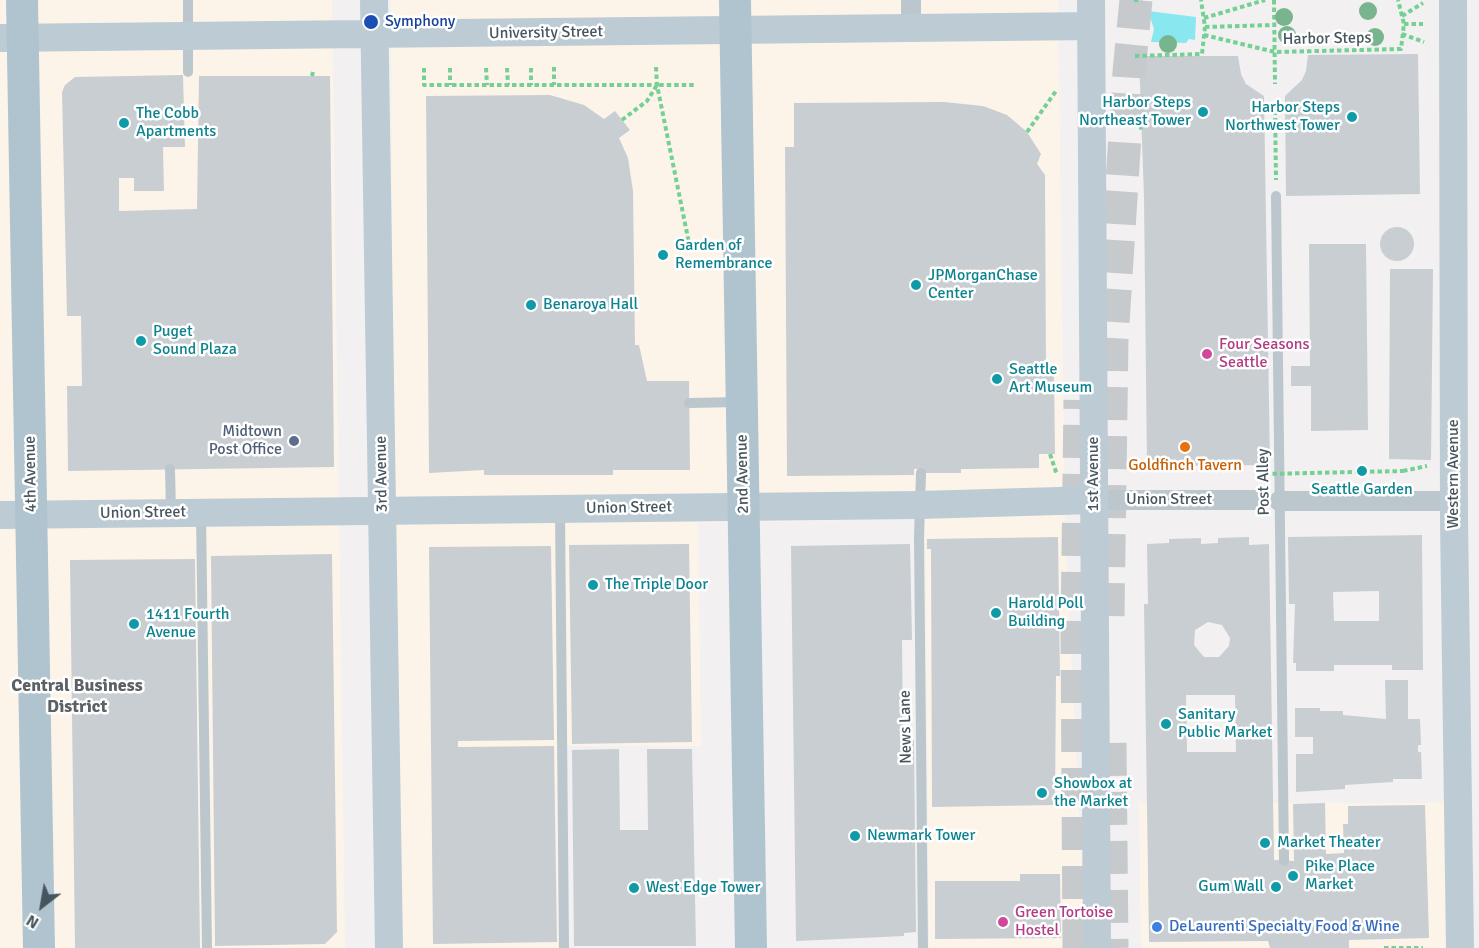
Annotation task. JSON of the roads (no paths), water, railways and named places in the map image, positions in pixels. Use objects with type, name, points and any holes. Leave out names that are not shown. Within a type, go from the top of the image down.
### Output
[{"type":"main road","name":"4th Avenue","points":[[22,0],[11,38],[31,514],[39,948]]},
{"type":"main road","name":"3rd Avenue","points":[[374,0],[389,948]]},
{"type":"main road","name":"2nd Avenue","points":[[735,0],[751,948]]},
{"type":"main road","name":"University Street","points":[[11,38],[911,29],[1091,13]]},
{"type":"main road","name":"1st Avenue","points":[[1091,13],[1094,104],[1097,948]]},
{"type":"main road","name":"Western Avenue","points":[[1460,948],[1454,501],[1462,14]]},
{"type":"main road","name":"Union Street","points":[[0,515],[919,505],[1094,500]]},
{"type":"street","points":[[911,0],[911,29]]},
{"type":"street","name":"Union Street","points":[[1094,500],[1258,500]]},
{"type":"street","points":[[1280,501],[1454,501]]},
{"type":"lane","points":[[188,0],[188,72]]},
{"type":"lane","name":"Post Alley","points":[[1276,196],[1284,861]]},
{"type":"lane","points":[[689,403],[742,402]]},
{"type":"lane","points":[[170,469],[171,513]]},
{"type":"lane","name":"News Lane","points":[[921,473],[919,505],[923,948]]},
{"type":"lane","points":[[560,509],[564,948]]},
{"type":"lane","points":[[201,513],[207,948]]},
{"type":"water","points":[[1148,11],[1196,17],[1195,40],[1189,39],[1186,43],[1151,42],[1154,29]]},
{"type":"tunnel","points":[[1108,616],[1112,339],[1129,72],[1136,0]]},
{"type":"tunnel","points":[[1079,948],[1077,630],[1080,400]]},
{"type":"tunnel","points":[[1110,743],[1112,948]]},
{"type":"place","name":"Symphony","points":[[371,22]]},
{"type":"place","name":"Harbor Steps Northeast Tower","points":[[1203,112]]},
{"type":"place","name":"Harbor Steps Northwest Tower","points":[[1352,117]]},
{"type":"place","name":"The Cobb Apartments","points":[[124,123]]},
{"type":"place","name":"Garden of Remembrance","points":[[663,255]]},
{"type":"place","name":"JPMorganChase Center","points":[[916,285]]},
{"type":"place","name":"Benaroya Hall","points":[[531,305]]},
{"type":"place","name":"Puget Sound Plaza","points":[[141,341]]},
{"type":"place","name":"Four Seasons Seattle","points":[[1207,354]]},
{"type":"place","name":"Seattle Art Museum","points":[[997,379]]},
{"type":"place","name":"Midtown Post Office","points":[[294,441]]},
{"type":"place","name":"Goldfinch Tavern","points":[[1185,447]]},
{"type":"place","name":"Seattle Garden","points":[[1362,471]]},
{"type":"place","name":"The Triple Door","points":[[593,585]]},
{"type":"place","name":"Harold Poll Building","points":[[996,613]]},
{"type":"place","name":"1411 Fourth Avenue","points":[[134,624]]},
{"type":"place","name":"Sanitary Public Market","points":[[1166,724]]},
{"type":"place","name":"Showbox at the Market","points":[[1042,793]]},
{"type":"place","name":"Newmark Tower","points":[[855,836]]},
{"type":"place","name":"Market Theater","points":[[1265,843]]},
{"type":"place","name":"Pike Place Market","points":[[1293,876]]},
{"type":"place","name":"Gum Wall","points":[[1276,887]]},
{"type":"place","name":"West Edge Tower","points":[[634,888]]},
{"type":"place","name":"Green Tortoise Hostel","points":[[1003,922]]},
{"type":"place","name":"DeLaurenti Specialty Food & Wine","points":[[1157,927]]},
{"type":"district","name":"Central Business District","points":[[77,696]]}]
